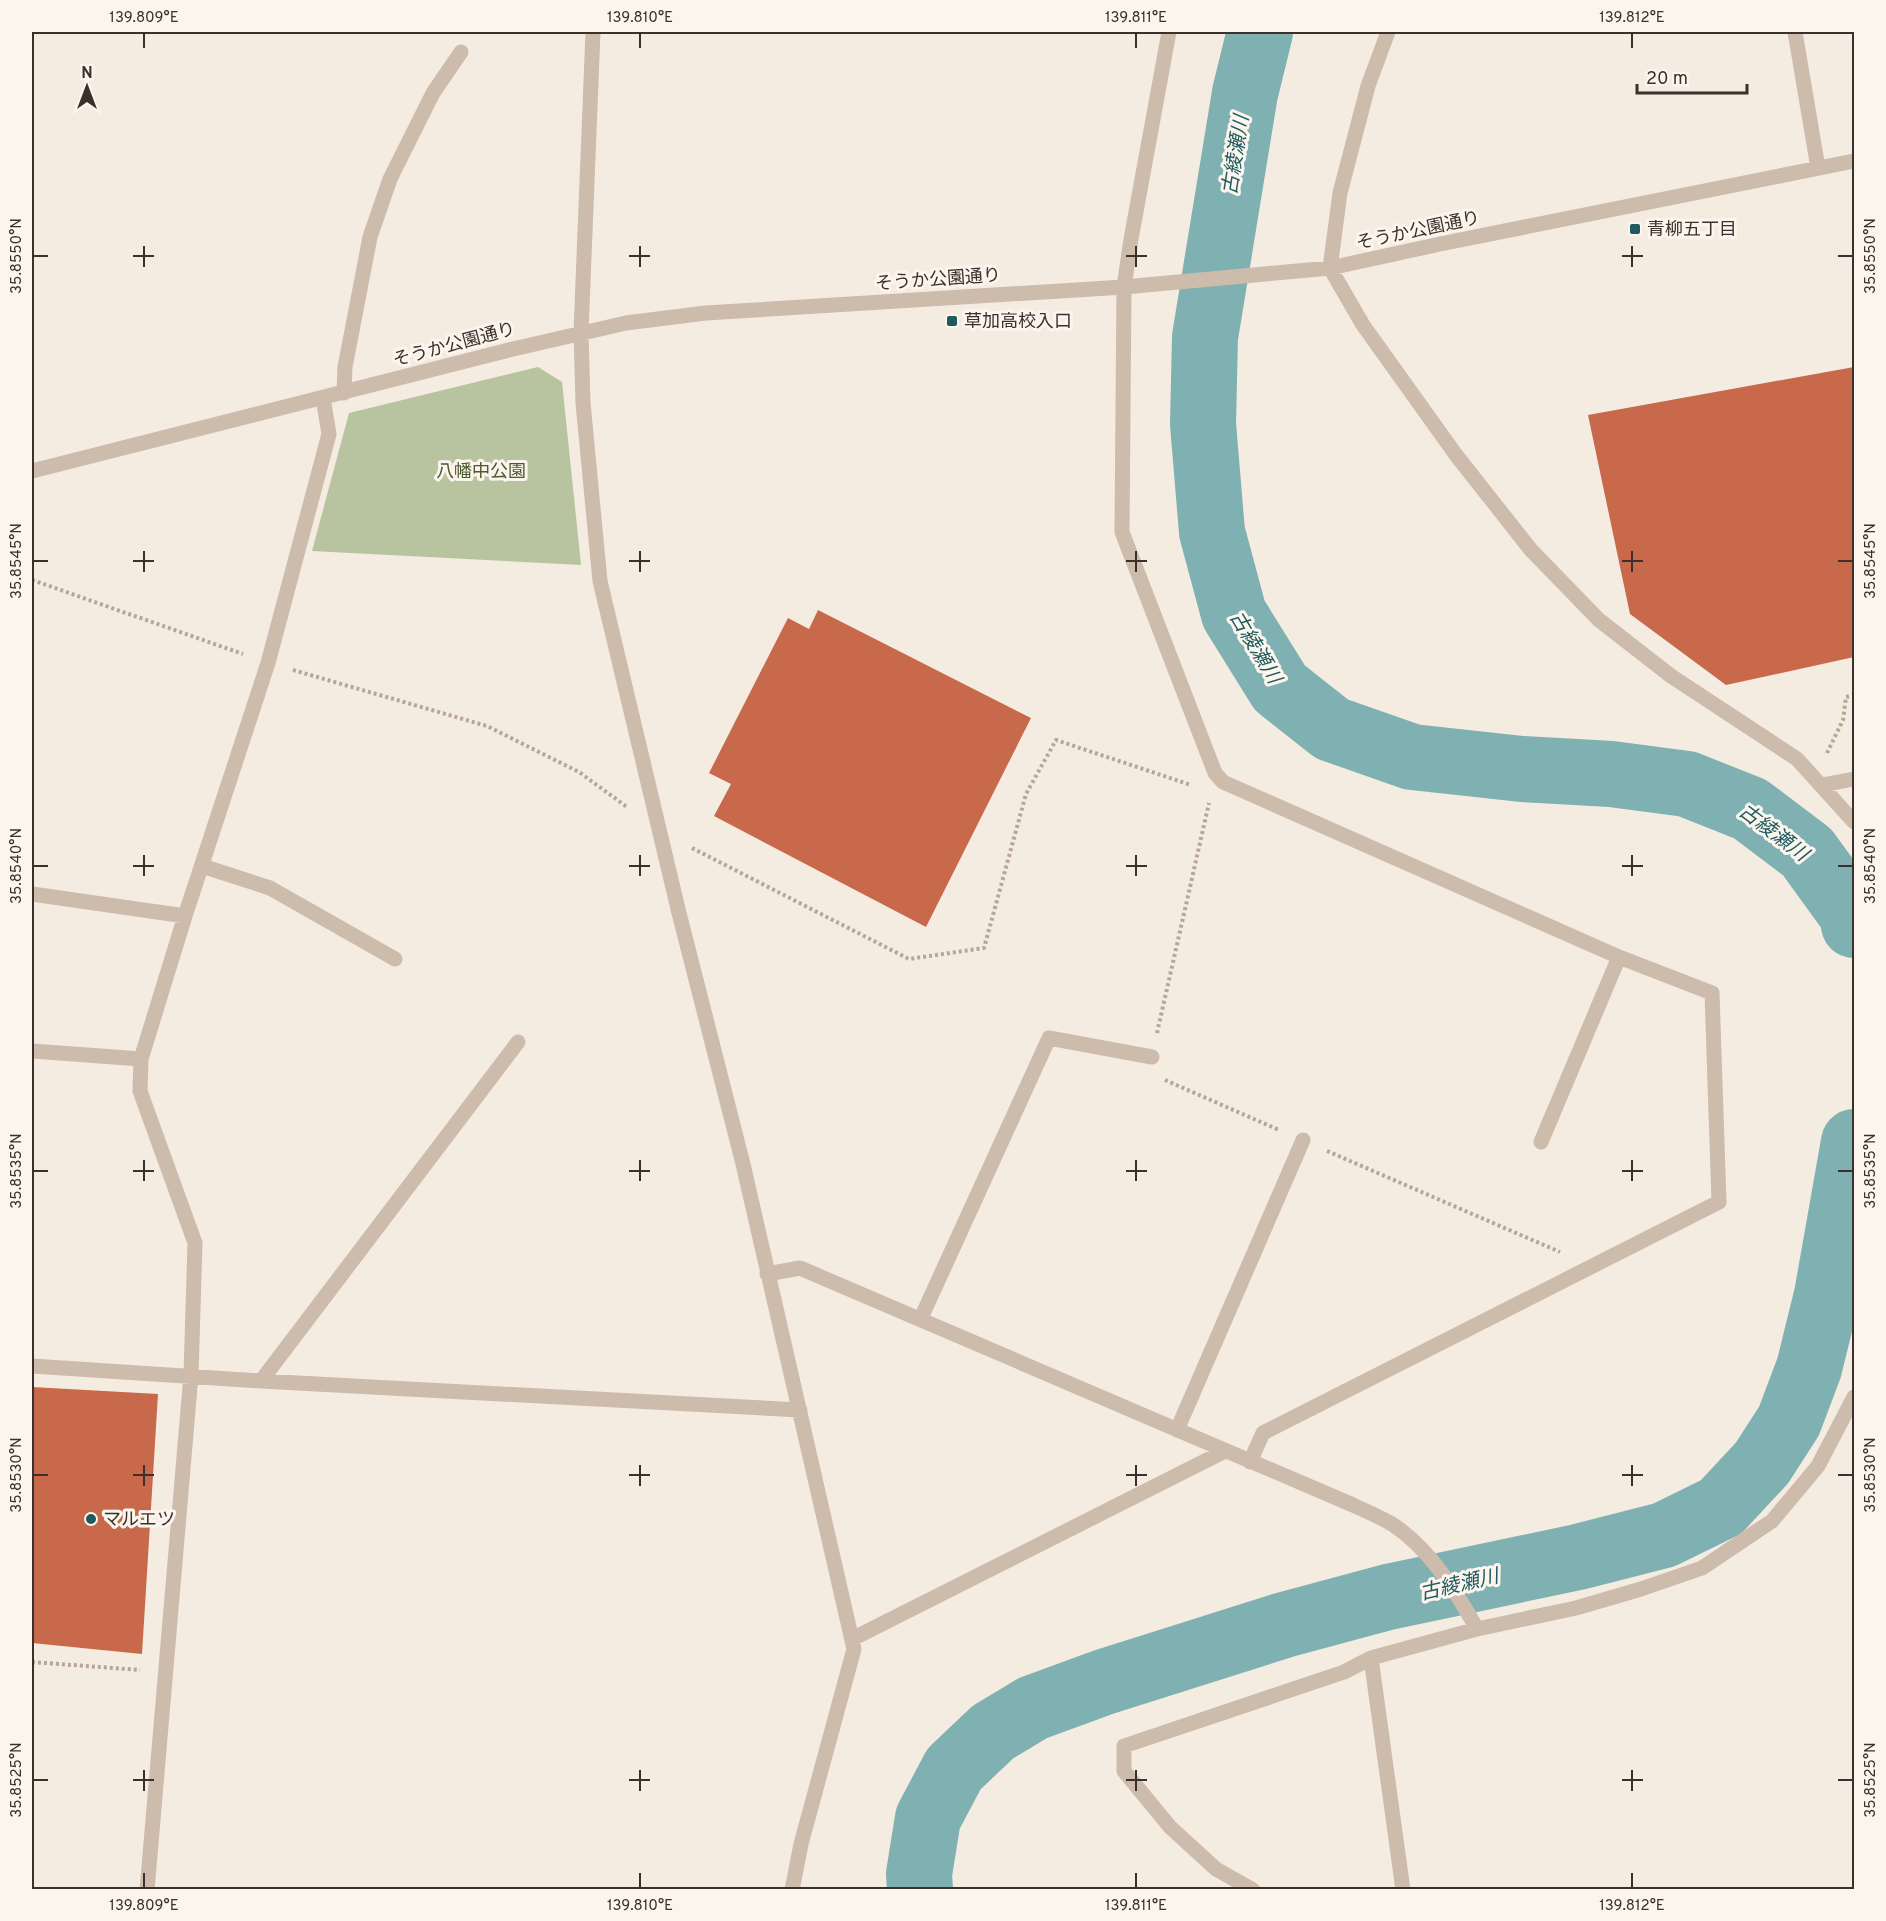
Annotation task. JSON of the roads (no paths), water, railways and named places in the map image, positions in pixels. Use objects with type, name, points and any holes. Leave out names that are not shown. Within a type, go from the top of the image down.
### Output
[{"type":"street","points":[[593,32],[581,333],[583,403],[600,581],[677,903],[743,1164],[854,1649],[801,1844],[792,1890]]},
{"type":"street","points":[[1169,32],[1124,287],[1122,532],[1215,773],[1223,782],[1619,957],[1712,993],[1719,1202],[1595,1267],[1263,1433],[1250,1462]]},
{"type":"street","points":[[1388,32],[1368,86],[1340,194],[1330,268],[1363,325],[1436,427],[1531,550],[1599,620],[1671,676],[1797,759],[1854,822]]},
{"type":"street","points":[[1795,32],[1818,168]]},
{"type":"street","points":[[344,393],[345,367],[370,237],[390,179],[433,93],[461,52]]},
{"type":"street","name":"そうか公園通り","points":[[32,471],[626,323],[706,313],[1124,287],[1330,268],[1854,160]]},
{"type":"street","points":[[147,1890],[191,1375],[195,1243],[140,1091],[141,1059],[268,663],[329,434],[323,398]]},
{"type":"street","points":[[1819,781],[1854,779]]},
{"type":"street","points":[[202,866],[270,888],[395,958]]},
{"type":"street","points":[[32,894],[185,916]]},
{"type":"street","points":[[1540,1142],[1619,957]]},
{"type":"street","points":[[921,1318],[1049,1038],[1152,1057]]},
{"type":"street","points":[[261,1381],[518,1042]]},
{"type":"street","points":[[32,1051],[141,1059]]},
{"type":"street","points":[[1177,1430],[1303,1140]]},
{"type":"street","points":[[767,1274],[800,1268],[921,1318],[1392,1524],[1428,1555],[1477,1629]]},
{"type":"street","points":[[32,1366],[261,1381],[800,1410]]},
{"type":"street","points":[[1253,1890],[1216,1869],[1170,1827],[1124,1770],[1124,1746],[1344,1672],[1371,1658],[1477,1629],[1576,1608],[1702,1568],[1772,1521],[1818,1466],[1854,1398]]},
{"type":"street","points":[[852,1640],[1225,1451]]},
{"type":"street","points":[[1371,1658],[1403,1890]]},
{"type":"waterway","name":"古綾瀬川","points":[[1260,32],[1245,93],[1205,337],[1203,424],[1212,532],[1234,614],[1280,688],[1332,729],[1412,757],[1522,769],[1611,774],[1687,784],[1750,809],[1807,852],[1852,914],[1854,925]]},
{"type":"waterway","name":"古綾瀬川","points":[[920,1890],[919,1874],[928,1818],[954,1769],[993,1732],[1033,1708],[1104,1682],[1284,1625],[1388,1597],[1578,1557],[1664,1535],[1721,1507],[1762,1463],[1789,1421],[1809,1368],[1827,1295],[1854,1142]]},
{"type":"place","name":"青柳五丁目","points":[[1635,229]]},
{"type":"place","name":"草加高校入口","points":[[952,321]]},
{"type":"place","name":"マルエツ","points":[[91,1519]]},
{"type":"park label","name":"八幡中公園","points":[[481,471]]}]
